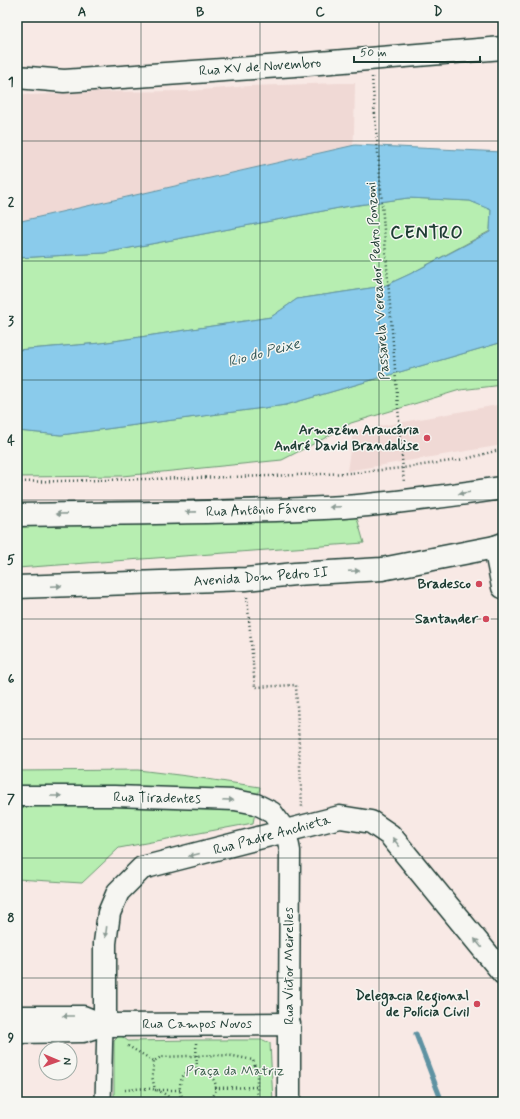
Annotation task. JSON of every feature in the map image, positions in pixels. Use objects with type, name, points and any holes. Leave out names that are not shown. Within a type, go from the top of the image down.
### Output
[{"type":"main road","name":"Rua XV de Novembro","points":[[17,77],[64,80],[93,79],[503,48]]},
{"type":"main road","name":"Rua Antônio Fávero","points":[[17,515],[345,507],[406,501],[503,488]]},
{"type":"main road","name":"Avenida Dom Pedro II","points":[[17,587],[246,579],[295,574],[382,569],[499,546]]},
{"type":"main road","points":[[499,546],[503,587]]},
{"type":"main road","name":"Rua Padre Anchieta","points":[[105,1025],[105,943],[109,913],[118,892],[142,868],[340,817],[371,822],[390,835],[503,973]]},
{"type":"main road","name":"Rua Campos Novos","points":[[105,1025],[289,1024]]},
{"type":"main road","name":"Rua Victor Meirelles","points":[[289,1024],[289,1102]]},
{"type":"street","name":"Rua Tiradentes","points":[[17,796],[114,796],[235,800],[256,804],[272,812],[294,829]]},
{"type":"street","name":"Rua Victor Meirelles","points":[[289,1024],[290,851],[294,829]]},
{"type":"street","name":"Rua Campos Novos","points":[[17,1016],[82,1016],[105,1025]]},
{"type":"street","name":"Rua Campos Novos","points":[[17,1033],[83,1032],[105,1025]]},
{"type":"street","points":[[104,1102],[105,1025]]},
{"type":"path","name":"Passarela Vereador Pedro Ponzoni","points":[[371,59],[402,468],[406,501]]},
{"type":"path","points":[[17,482],[271,476],[350,472],[402,468],[465,458],[503,449]]},
{"type":"path","points":[[246,579],[255,687],[296,685],[294,829]]},
{"type":"path","points":[[128,1046],[154,1061]]},
{"type":"path","points":[[196,1046],[197,1070]]},
{"type":"path","points":[[154,1061],[161,1057],[196,1056],[233,1056],[253,1060],[257,1073],[257,1102]]},
{"type":"path","points":[[154,1061],[152,1076],[155,1090]]},
{"type":"path","points":[[179,1102],[181,1096],[180,1084],[182,1078],[191,1071],[202,1070],[212,1077],[214,1082],[214,1094],[211,1101],[208,1102]]},
{"type":"path","points":[[215,1088],[257,1087]]},
{"type":"path","points":[[125,1090],[143,1088],[155,1090],[164,1093],[171,1101],[181,1096]]},
{"type":"path","points":[[155,1090],[180,1090]]},
{"type":"path","points":[[181,1096],[187,1102]]},
{"type":"shaded area","points":[[355,83],[352,157],[17,238],[17,93],[31,95],[95,92],[189,91],[249,86]]},
{"type":"shaded area","name":"Armazém Araucária André David Brandalise","points":[[503,404],[503,445],[347,471],[353,431]]},
{"type":"green space","points":[[408,198],[470,201],[491,209],[490,231],[410,274],[384,286],[297,299],[271,317],[101,343],[17,350],[17,258],[104,253],[344,207]]},
{"type":"green space","points":[[503,342],[503,385],[460,390],[351,423],[282,460],[122,476],[17,477],[17,431],[61,435],[286,405]]},
{"type":"green space","points":[[355,511],[364,543],[17,568],[17,527]]},
{"type":"green space","points":[[138,770],[260,787],[253,823],[119,848],[82,883],[17,879],[17,771]]},
{"type":"green space","name":"Praça da Matriz","points":[[120,1035],[128,1041],[263,1040],[270,1043],[273,1102],[114,1102],[114,1041]]},
{"type":"water","name":"Rio do Peixe","points":[[355,145],[503,152],[503,342],[286,405],[61,435],[17,431],[17,350],[101,343],[271,317],[297,299],[384,286],[490,232],[491,210],[470,201],[408,198],[344,207],[104,253],[17,258],[17,222]]},
{"type":"waterway","points":[[416,1034],[442,1102]]},
{"type":"place","name":"Armazém Araucária André David Brandalise","points":[[427,438]]},
{"type":"place","name":"Bradesco","points":[[479,584]]},
{"type":"place","name":"Santander","points":[[486,619]]},
{"type":"place","name":"Delegacia Regional de Polícia Civil","points":[[477,1004]]},
{"type":"district","name":"CENTRO","points":[[427,233]]}]
